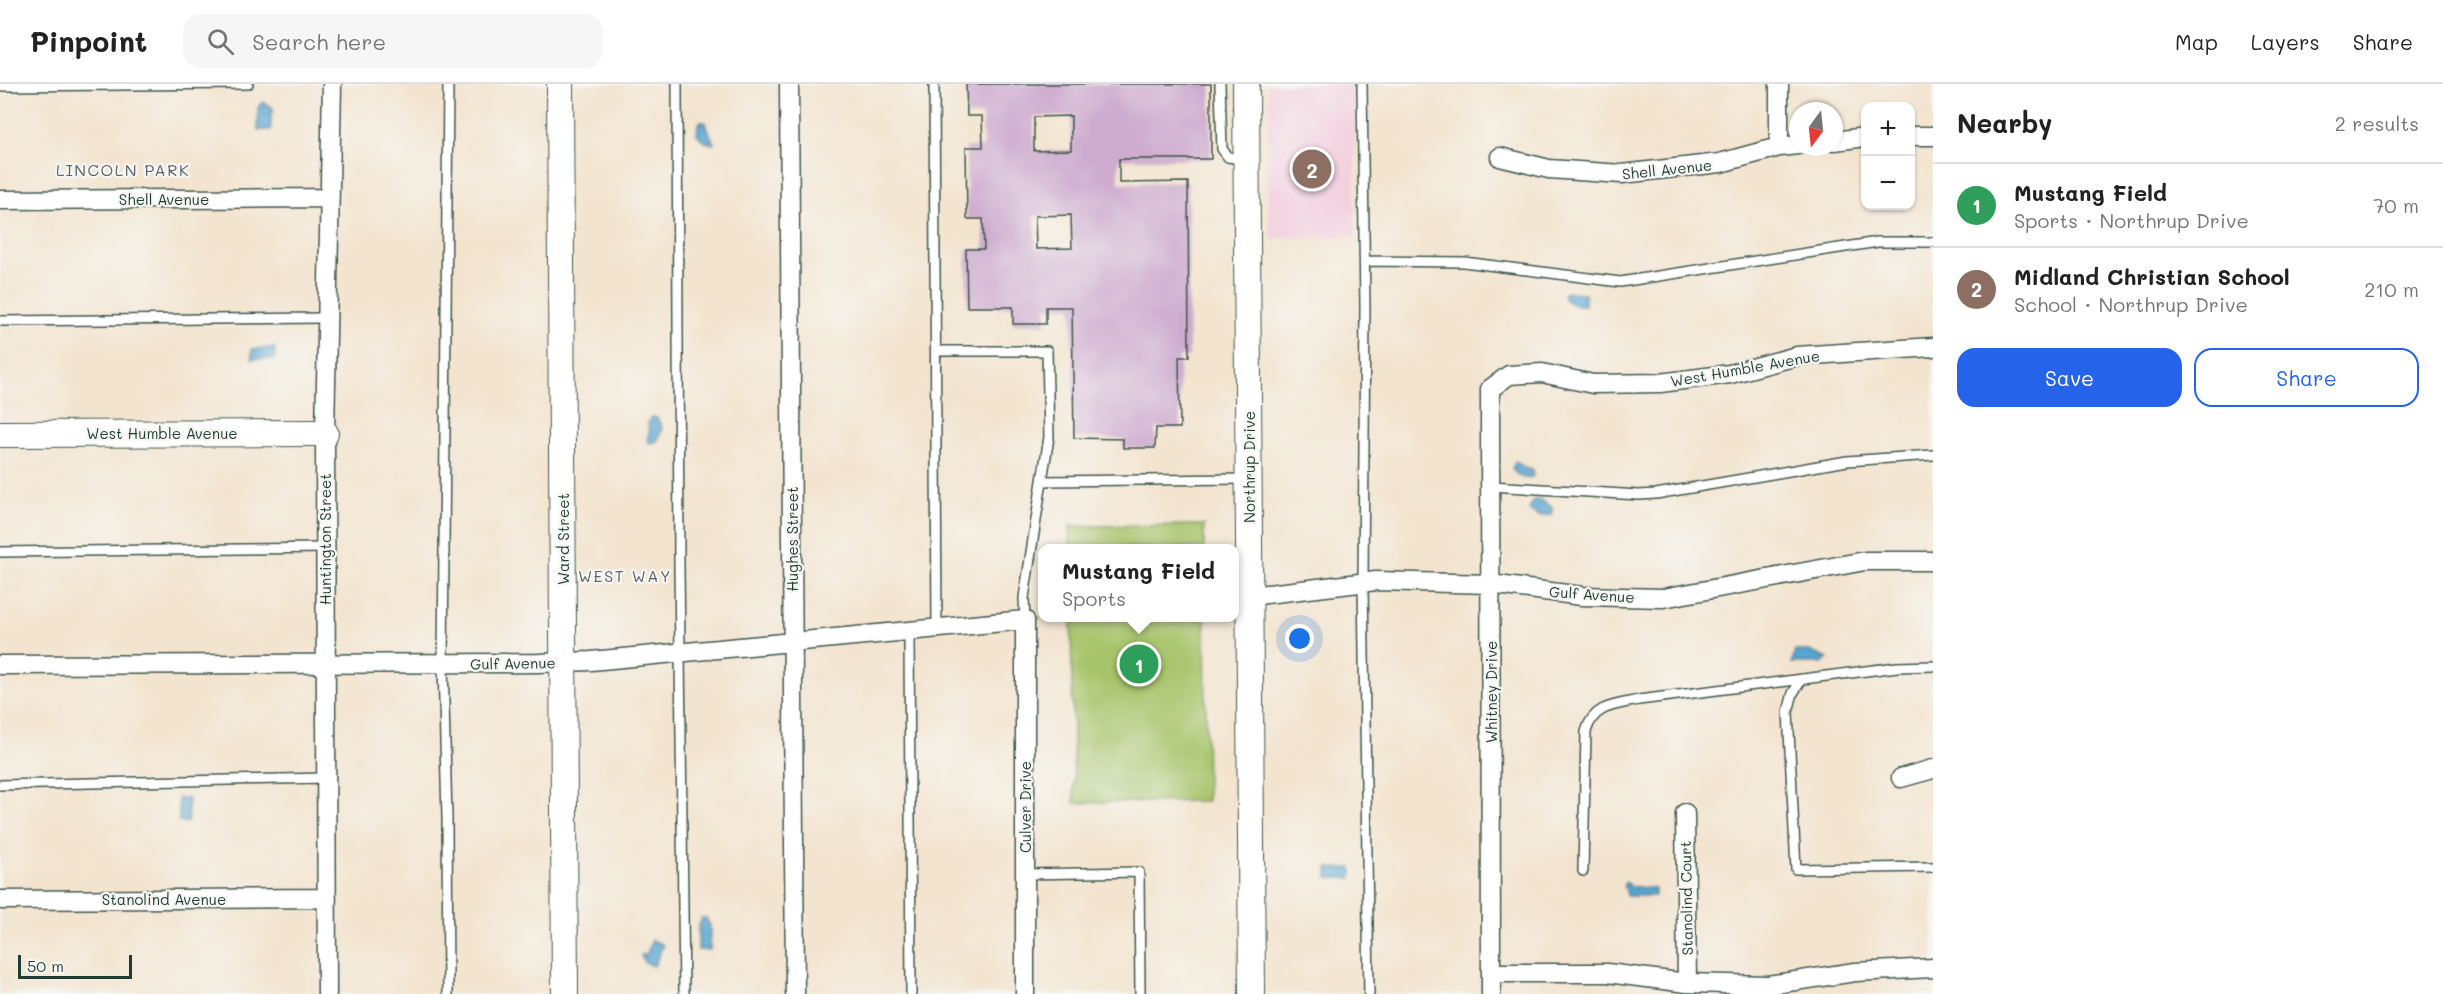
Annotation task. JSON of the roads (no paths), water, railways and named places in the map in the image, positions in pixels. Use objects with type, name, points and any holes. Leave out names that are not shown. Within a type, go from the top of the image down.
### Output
[{"type":"street","name":"Huntington Street","points":[[327,994],[325,318],[332,84]]},
{"type":"street","name":"Ward Street","points":[[560,84],[565,994]]},
{"type":"street","name":"Hughes Street","points":[[789,84],[795,994]]},
{"type":"street","name":"Northrup Drive","points":[[1246,84],[1252,994]]},
{"type":"street","points":[[1779,84],[1779,147]]},
{"type":"street","points":[[1915,136],[1933,136]]},
{"type":"street","points":[[1843,140],[1861,138]]},
{"type":"street","name":"Shell Avenue","points":[[1500,157],[1549,169],[1622,174],[1720,163],[1789,146]]},
{"type":"street","name":"Shell Avenue","points":[[0,200],[328,198]]},
{"type":"street","name":"West Humble Avenue","points":[[1490,389],[1509,375],[1542,373],[1593,384],[1660,383],[1730,374],[1797,356],[1933,347]]},
{"type":"street","name":"Whitney Drive","points":[[1490,389],[1491,994]]},
{"type":"street","name":"West Humble Avenue","points":[[0,434],[325,433]]},
{"type":"street","name":"Gulf Avenue","points":[[1250,596],[1363,583],[1490,584],[1582,596],[1663,598],[1865,561],[1933,561]]},
{"type":"street","name":"Gulf Avenue","points":[[0,666],[563,662],[1025,620]]},
{"type":"street","name":"Culver Drive","points":[[1025,620],[1026,994]]},
{"type":"street","points":[[1901,778],[1933,769]]},
{"type":"street","name":"Stanolind Court","points":[[1685,813],[1687,983]]},
{"type":"street","name":"Stanolind Avenue","points":[[0,900],[327,898]]},
{"type":"street","points":[[1491,973],[1607,973],[1687,983],[1768,985],[1855,972],[1933,968]]},
{"type":"lane","points":[[0,86],[248,84]]},
{"type":"lane","points":[[448,84],[443,664],[448,994]]},
{"type":"lane","points":[[677,84],[684,994]]},
{"type":"lane","points":[[934,84],[937,628]]},
{"type":"lane","points":[[1220,84],[1222,149],[1227,157],[1246,160]]},
{"type":"lane","points":[[1362,84],[1365,261],[1363,583],[1369,994]]},
{"type":"lane","points":[[1365,261],[1464,262],[1620,282],[1878,242],[1933,242]]},
{"type":"lane","points":[[0,321],[325,318]]},
{"type":"lane","points":[[936,351],[1047,351],[1048,436],[1024,598],[1025,620]]},
{"type":"lane","points":[[1490,486],[1639,495],[1656,494],[1847,461],[1933,455]]},
{"type":"lane","points":[[1042,481],[1249,478]]},
{"type":"lane","points":[[0,552],[325,548]]},
{"type":"lane","points":[[909,630],[911,994]]},
{"type":"lane","points":[[1583,871],[1586,732],[1593,716],[1608,706],[1897,667],[1933,666]]},
{"type":"lane","points":[[1802,679],[1793,693],[1788,712],[1796,869],[1933,867]]},
{"type":"lane","points":[[0,785],[326,778]]},
{"type":"lane","points":[[1025,874],[1139,873],[1140,994]]},
{"type":"water","points":[[263,102],[272,107],[274,112],[271,113],[271,130],[258,130],[258,107]]},
{"type":"water","points":[[701,121],[706,123],[714,144],[705,142],[697,134],[698,124]]},
{"type":"water","points":[[1585,293],[1585,305],[1574,305],[1565,300],[1563,294]]},
{"type":"water","points":[[275,348],[275,359],[252,359],[252,349]]},
{"type":"water","points":[[651,417],[657,418],[662,428],[658,440],[653,443],[648,442],[647,439],[648,422]]},
{"type":"water","points":[[1516,461],[1525,468],[1533,470],[1533,476],[1523,478],[1516,473],[1512,468]]},
{"type":"water","points":[[1539,499],[1553,508],[1551,515],[1538,516],[1529,510],[1533,500]]},
{"type":"water","points":[[1795,651],[1809,651],[1828,659],[1822,663],[1792,663]]},
{"type":"water","points":[[178,798],[188,798],[188,822],[179,822]]},
{"type":"water","points":[[1328,868],[1352,868],[1352,878],[1328,878]]},
{"type":"water","points":[[1626,882],[1630,886],[1655,889],[1655,896],[1627,896],[1623,886]]},
{"type":"water","points":[[701,918],[707,918],[710,924],[710,950],[698,950],[698,924],[701,924]]},
{"type":"water","points":[[652,940],[663,945],[654,966],[644,962],[641,955],[647,954]]},
{"type":"place","name":"Midland Christian School","points":[[1312,169]]},
{"type":"place","name":"Mustang Field","points":[[1139,664]]},
{"type":"district","name":"LINCOLN PARK","points":[[123,169]]},
{"type":"district","name":"WEST WAY","points":[[625,575]]}]
